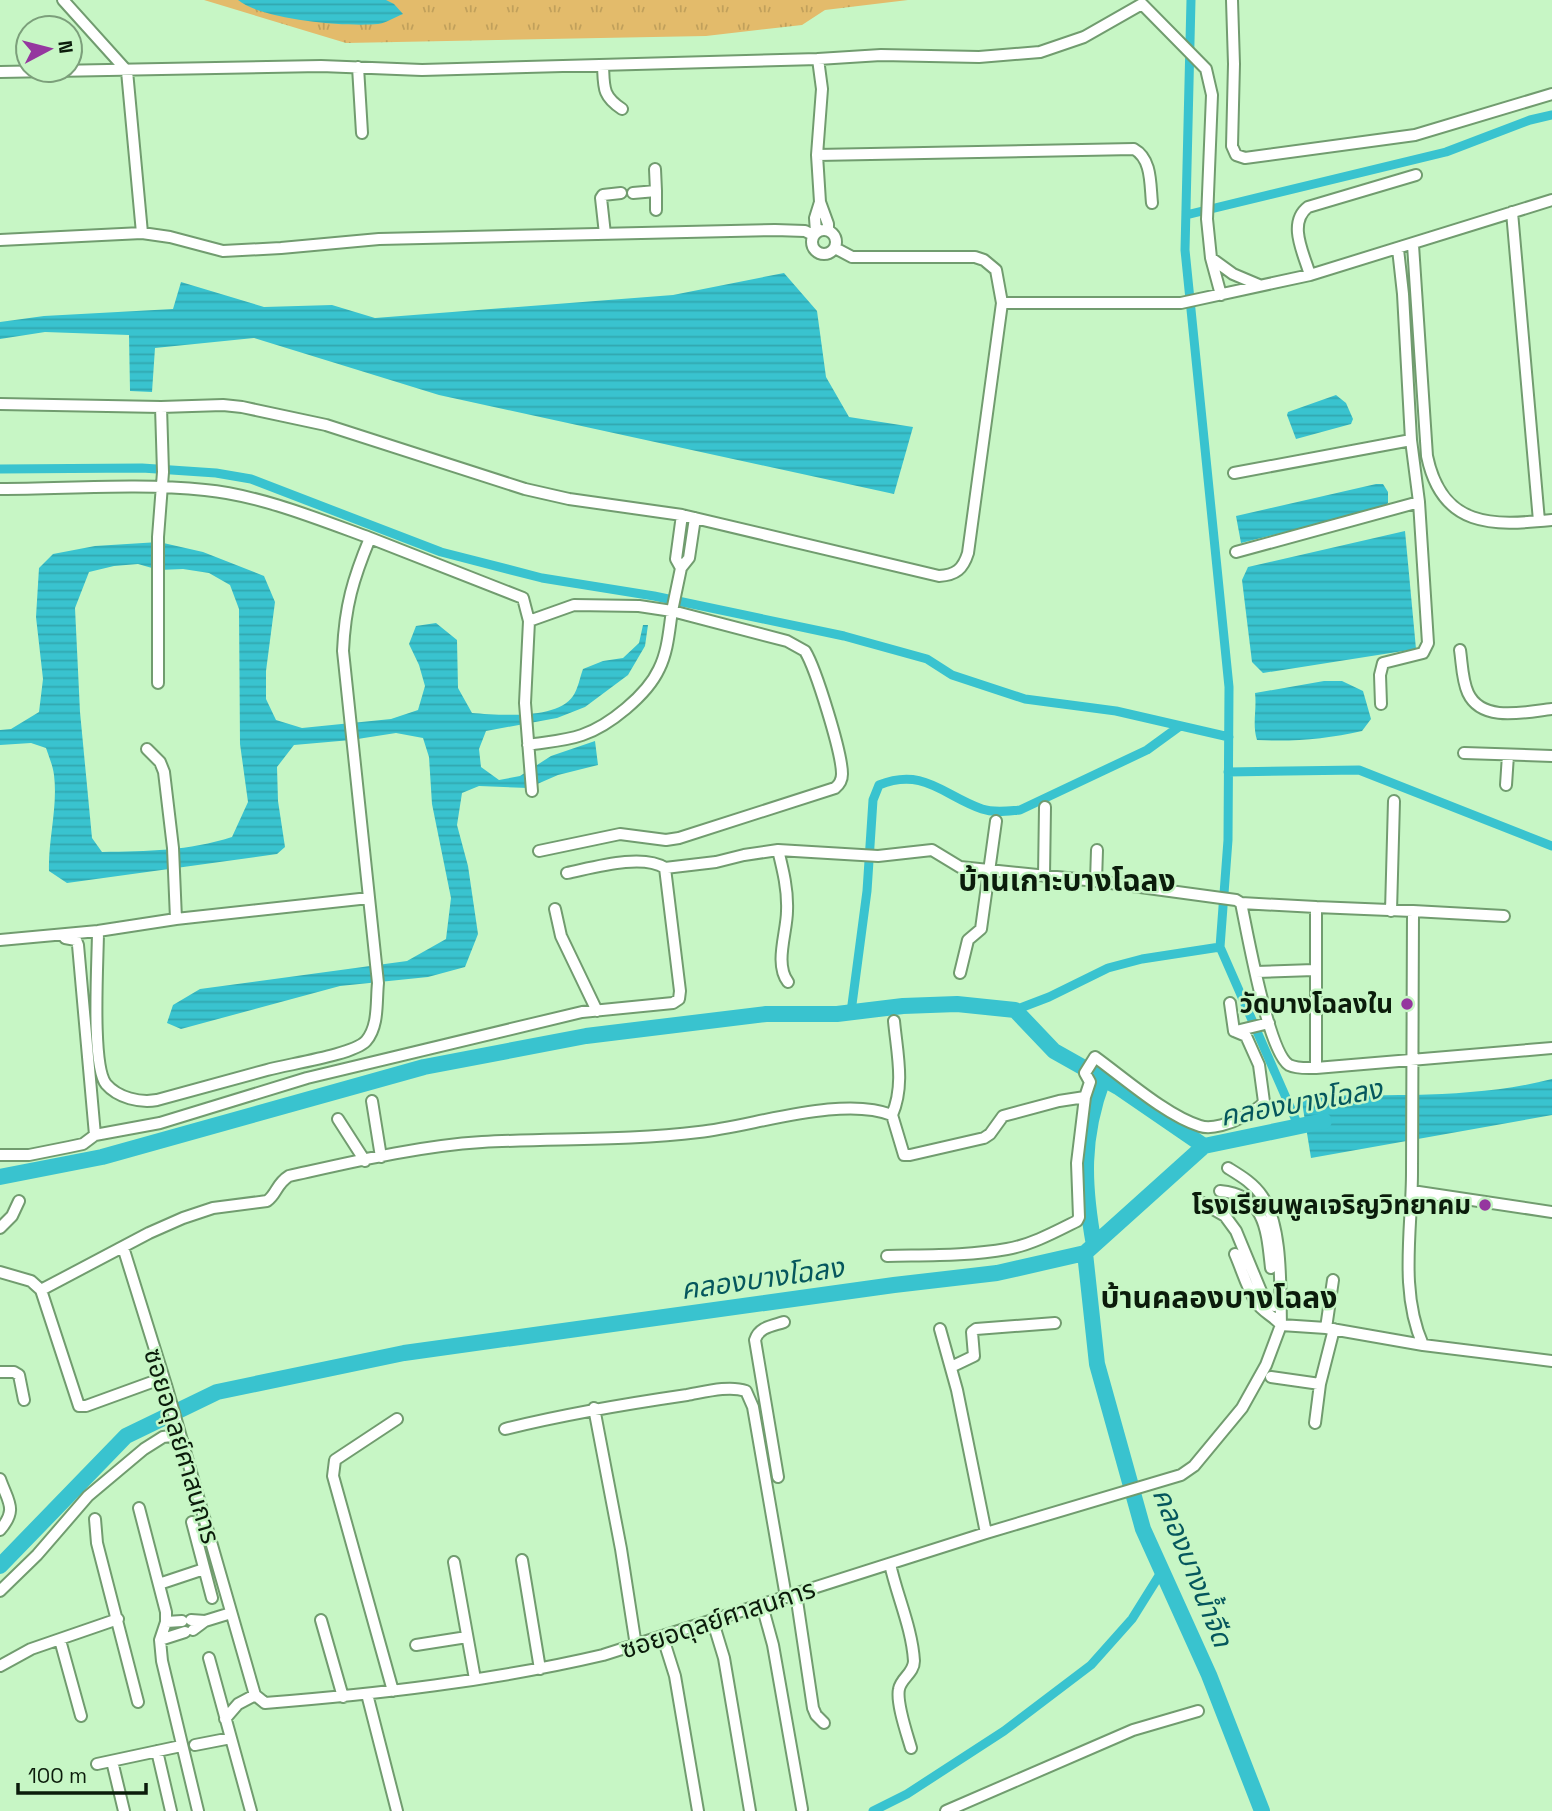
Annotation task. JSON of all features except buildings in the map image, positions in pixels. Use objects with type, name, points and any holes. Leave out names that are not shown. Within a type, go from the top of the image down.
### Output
[{"type":"street","points":[[63,0],[127,71],[142,233]]},
{"type":"street","points":[[1232,0],[1232,146],[1236,155],[1245,158],[1415,135],[1552,94]]},
{"type":"street","points":[[0,72],[321,66],[422,70],[881,55],[979,57],[1040,52],[1084,37],[1143,2],[1206,69],[1212,95],[1207,219],[1211,258],[1220,295]]},
{"type":"street","points":[[818,59],[822,89],[817,155],[820,202],[828,230],[835,236],[835,248]]},
{"type":"street","points":[[603,65],[605,93],[610,101],[622,109]]},
{"type":"street","points":[[358,67],[362,133]]},
{"type":"street","points":[[817,155],[1133,149],[1146,161],[1152,203]]},
{"type":"street","points":[[655,169],[656,210]]},
{"type":"street","points":[[1310,275],[1297,221],[1301,213],[1308,207],[1416,175]]},
{"type":"street","points":[[604,234],[601,197],[656,191]]},
{"type":"street","points":[[1002,303],[1181,303],[1202,300],[1310,275],[1552,200]]},
{"type":"street","points":[[820,202],[812,246],[817,252],[828,253],[835,248]]},
{"type":"street","points":[[1512,212],[1539,521]]},
{"type":"street","points":[[0,240],[142,233],[170,237],[223,251],[379,239],[775,230],[815,233],[828,230]]},
{"type":"street","points":[[1413,245],[1427,456],[1434,479],[1451,504],[1485,522],[1552,520]]},
{"type":"street","points":[[0,404],[161,407],[223,405],[326,425],[525,489],[569,499],[682,515],[939,576],[956,574],[968,553],[1002,303],[996,270],[984,260],[975,257],[852,257],[835,248]]},
{"type":"street","points":[[1381,704],[1380,675],[1383,663],[1423,653],[1427,648],[1419,502],[1411,440],[1408,357],[1398,249]]},
{"type":"street","points":[[1211,258],[1233,274],[1259,285]]},
{"type":"street","points":[[158,683],[158,537],[163,472],[161,407]]},
{"type":"street","points":[[1234,473],[1411,440]]},
{"type":"street","points":[[0,489],[162,488],[205,490],[235,495],[370,538],[520,595],[526,603],[528,621],[525,702],[532,791]]},
{"type":"street","points":[[1236,552],[1419,502]]},
{"type":"street","points":[[681,568],[676,559],[682,515]]},
{"type":"street","points":[[528,745],[582,735],[615,719],[659,671],[666,652],[677,583],[681,568],[689,558],[695,518]]},
{"type":"street","points":[[98,931],[98,1043],[101,1070],[106,1084],[125,1096],[143,1102],[356,1048],[365,1042],[374,1027],[377,964],[343,651],[344,623],[356,572],[370,538]]},
{"type":"street","points":[[528,621],[574,606],[672,607],[788,641],[805,651],[837,747],[842,775],[835,788],[679,838],[666,840],[620,834],[539,851]]},
{"type":"street","points":[[1460,650],[1467,690],[1472,701],[1484,711],[1525,712],[1552,709]]},
{"type":"street","points":[[147,749],[163,766],[173,849],[176,919]]},
{"type":"street","points":[[1464,753],[1552,756]]},
{"type":"street","points":[[1506,785],[1508,755]]},
{"type":"street","points":[[1391,911],[1394,801]]},
{"type":"street","points":[[1044,876],[1045,807]]},
{"type":"street","points":[[960,973],[968,940],[981,929],[996,821]]},
{"type":"street","points":[[778,850],[786,885],[787,912],[782,947],[783,971],[788,982]]},
{"type":"street","points":[[566,873],[641,862],[658,864],[665,868],[778,850],[877,856],[932,850],[960,867],[1096,881],[1239,901],[1504,916]]},
{"type":"street","points":[[1096,881],[1097,850]]},
{"type":"street","points":[[0,1155],[29,1155],[83,1144],[95,1135],[160,1123],[307,1077],[597,1011],[673,1003],[679,999],[680,991],[665,868]]},
{"type":"street","points":[[0,940],[98,931],[176,919],[369,898]]},
{"type":"street","points":[[1239,901],[1269,1023],[1282,1058],[1291,1066],[1317,1068],[1552,1048]]},
{"type":"street","points":[[1316,907],[1314,970],[1317,1068]]},
{"type":"street","points":[[555,909],[561,936],[597,1011]]},
{"type":"street","points":[[1413,911],[1412,1191],[1408,1276],[1414,1324],[1423,1345]]},
{"type":"street","points":[[0,946],[70,937],[76,940],[95,1135]]},
{"type":"street","points":[[1256,972],[1314,970]]},
{"type":"street","points":[[887,1256],[977,1253],[1009,1249],[1077,1221],[1077,1163],[1084,1097],[1090,1082],[1085,1073],[1095,1057],[1171,1111],[1201,1127],[1216,1126],[1239,1119],[1261,1106],[1264,1102],[1259,1065],[1247,1038],[1235,1031],[1230,1003]]},
{"type":"street","points":[[894,1021],[899,1099],[892,1115],[904,1155],[984,1138],[1003,1116],[1084,1097]]},
{"type":"street","points":[[1235,1031],[1269,1023]]},
{"type":"street","points":[[372,1101],[381,1157]]},
{"type":"street","points":[[41,1290],[149,1233],[213,1208],[267,1201],[273,1197],[281,1181],[289,1176],[381,1157],[479,1142],[618,1139],[701,1132],[851,1108],[870,1108],[892,1115]]},
{"type":"street","points":[[338,1119],[365,1161]]},
{"type":"street","points":[[1228,1168],[1251,1183],[1269,1208],[1277,1249],[1276,1316]]},
{"type":"street","points":[[1220,1191],[1240,1196],[1259,1211],[1263,1218],[1267,1232],[1276,1316]]},
{"type":"street","points":[[1412,1191],[1552,1212]]},
{"type":"street","points":[[0,1228],[12,1216],[19,1201]]},
{"type":"street","points":[[1199,1201],[1225,1216],[1236,1231],[1266,1303],[1276,1316]]},
{"type":"street","name":"ซอยอดุลย์ศาสนการ","points":[[123,1248],[255,1695],[264,1703],[343,1697],[475,1679],[540,1669],[636,1646],[986,1533],[1168,1481],[1194,1466],[1242,1408],[1266,1366],[1276,1316]]},
{"type":"street","points":[[1236,1254],[1256,1302],[1262,1310],[1276,1316],[1423,1345],[1552,1361]]},
{"type":"street","points":[[0,1272],[31,1280],[41,1290],[79,1406],[164,1382]]},
{"type":"street","points":[[1315,1423],[1330,1328],[1334,1280]]},
{"type":"street","points":[[778,1477],[755,1340],[764,1329],[784,1322]]},
{"type":"street","points":[[951,1367],[974,1356],[972,1332],[976,1329],[1055,1323]]},
{"type":"street","points":[[940,1329],[951,1367],[986,1533]]},
{"type":"street","points":[[0,1372],[14,1372],[19,1375],[24,1400]]},
{"type":"street","points":[[1271,1377],[1320,1384]]},
{"type":"street","points":[[505,1429],[594,1408],[717,1391],[746,1391],[753,1407],[813,1708],[824,1723]]},
{"type":"street","points":[[594,1408],[636,1646]]},
{"type":"street","points":[[394,1691],[332,1467],[335,1460],[397,1419]]},
{"type":"street","points":[[0,1591],[37,1556],[88,1496],[144,1449],[163,1437],[181,1438]]},
{"type":"street","points":[[0,1479],[11,1512],[0,1530]]},
{"type":"street","points":[[139,1508],[166,1622],[160,1640],[162,1661],[198,1811]]},
{"type":"street","points":[[95,1519],[97,1543],[138,1702]]},
{"type":"street","points":[[192,1522],[212,1598]]},
{"type":"street","points":[[522,1560],[540,1669]]},
{"type":"street","points":[[454,1563],[475,1679]]},
{"type":"street","points":[[890,1564],[914,1662],[913,1668],[900,1684],[898,1695],[911,1748]]},
{"type":"street","points":[[159,1584],[204,1569]]},
{"type":"street","points":[[762,1605],[773,1644],[802,1809]]},
{"type":"street","points":[[160,1640],[188,1626],[231,1613]]},
{"type":"street","points":[[0,1666],[31,1649],[118,1619]]},
{"type":"street","points":[[321,1620],[343,1697]]},
{"type":"street","points":[[166,1622],[188,1626]]},
{"type":"street","points":[[713,1622],[723,1657],[750,1811]]},
{"type":"street","points":[[416,1645],[467,1637]]},
{"type":"street","points":[[663,1638],[675,1676],[698,1811]]},
{"type":"street","points":[[60,1640],[81,1716]]},
{"type":"street","points":[[209,1658],[251,1811]]},
{"type":"street","points":[[367,1694],[397,1811]]},
{"type":"street","points":[[225,1719],[238,1704],[255,1695]]},
{"type":"street","points":[[946,1811],[1133,1730],[1198,1711]]},
{"type":"street","points":[[195,1745],[231,1738]]},
{"type":"street","points":[[97,1764],[181,1746]]},
{"type":"street","points":[[157,1751],[171,1811]]},
{"type":"street","points":[[113,1761],[124,1811]]},
{"type":"green space","points":[[204,0],[908,0],[825,10],[802,25],[706,36],[346,43]]},
{"type":"water","points":[[238,0],[386,0],[403,14],[378,24],[326,23],[266,13]]},
{"type":"water","points":[[784,273],[817,311],[826,377],[849,417],[913,427],[894,494],[439,395],[254,338],[155,348],[152,392],[130,391],[129,335],[45,332],[0,339],[0,322],[44,316],[173,309],[181,282],[264,307],[332,305],[375,318],[673,295]]},
{"type":"water","points":[[1336,395],[1346,403],[1353,419],[1351,424],[1296,439],[1288,412]]},
{"type":"water","points":[[1383,484],[1388,492],[1388,503],[1383,508],[1241,543],[1236,516]]},
{"type":"water","points":[[1405,531],[1416,649],[1263,673],[1252,662],[1242,580],[1248,567]]},
{"type":"water","points":[[159,542],[203,552],[264,576],[275,602],[266,671],[266,699],[276,720],[302,728],[391,719],[418,710],[425,686],[409,644],[416,626],[436,623],[457,640],[458,688],[472,713],[511,715],[541,712],[565,704],[575,693],[583,669],[603,661],[623,658],[639,643],[643,625],[648,625],[645,646],[628,675],[585,707],[557,718],[486,731],[479,749],[481,767],[499,780],[520,776],[551,756],[595,741],[598,765],[558,775],[528,788],[479,786],[462,793],[457,825],[468,866],[478,934],[465,967],[428,977],[340,986],[181,1029],[167,1023],[173,1005],[200,989],[407,961],[446,939],[451,898],[432,804],[429,757],[423,738],[396,733],[294,745],[277,767],[278,801],[285,847],[277,854],[67,883],[49,871],[55,787],[50,758],[46,748],[31,743],[0,745],[0,730],[11,729],[39,712],[43,679],[36,617],[39,568],[53,554],[95,546]],"holes":[[[138,564],[159,570],[183,569],[209,573],[230,585],[239,609],[240,744],[248,802],[232,837],[184,848],[102,852],[92,838],[80,712],[75,608],[89,572]]]},
{"type":"water","points":[[1324,681],[1342,681],[1363,691],[1371,719],[1362,731],[1310,739],[1257,740],[1255,693]]},
{"type":"water","points":[[1552,1079],[1552,1115],[1311,1158],[1301,1096],[1459,1093],[1522,1086]]},
{"type":"waterway","points":[[1191,0],[1185,250],[1229,687],[1228,840],[1220,947],[1298,1125]]},
{"type":"waterway","points":[[1186,215],[1446,152],[1530,120],[1552,115]]},
{"type":"waterway","points":[[0,469],[142,468],[216,473],[251,479],[441,552],[542,578],[654,596],[844,636],[927,659],[952,675],[1025,699],[1116,711],[1229,737]]},
{"type":"waterway","points":[[851,1012],[867,891],[873,800],[879,785],[895,780],[921,781],[982,809],[1020,810],[1147,750],[1180,726]]},
{"type":"waterway","points":[[1228,772],[1359,770],[1552,846]]},
{"type":"waterway","points":[[1015,1010],[1049,997],[1108,968],[1142,959],[1220,947]]},
{"type":"waterway","points":[[0,1177],[102,1157],[424,1067],[586,1036],[766,1014],[837,1014],[903,1006],[957,1004],[1015,1010],[1054,1051],[1118,1087],[1204,1146]]},
{"type":"waterway","points":[[1094,1245],[1086,1161],[1091,1121],[1103,1079]]},
{"type":"waterway","name":"คลองบางโฉลง","points":[[0,1566],[126,1436],[217,1392],[404,1353],[997,1273],[1085,1253],[1204,1146],[1324,1121]]},
{"type":"waterway","name":"คลองบางน้ำจืด","points":[[1085,1253],[1097,1364],[1143,1529],[1209,1675],[1262,1811]]},
{"type":"waterway","points":[[873,1811],[907,1794],[1004,1731],[1091,1665],[1132,1619],[1162,1571]]},
{"type":"place","name":"วัดบางโฉลงใน","points":[[1407,1004]]},
{"type":"place","name":"โรงเรียนพูลเจริญวิทยาคม","points":[[1485,1205]]},
{"type":"district","name":"บ้านเกาะบางโฉลง","points":[[1067,880]]},
{"type":"district","name":"บ้านคลองบางโฉลง","points":[[1219,1297]]}]
